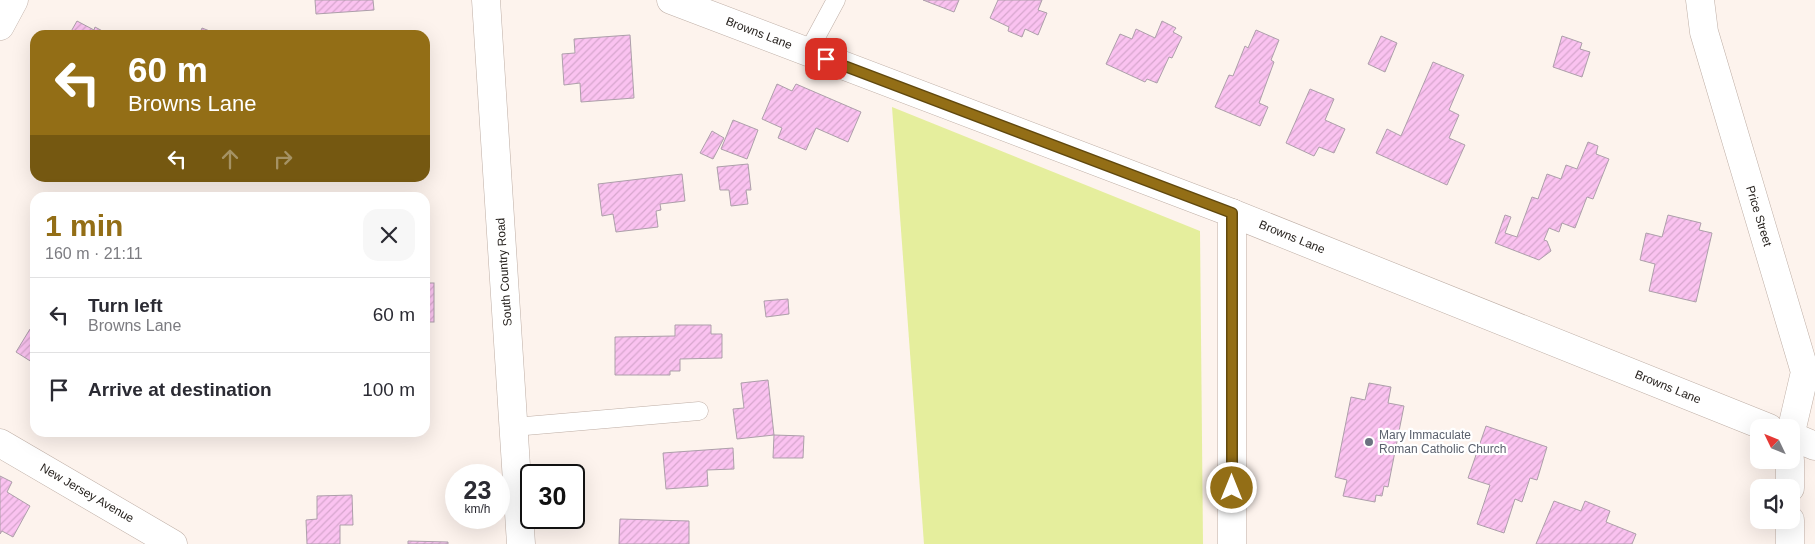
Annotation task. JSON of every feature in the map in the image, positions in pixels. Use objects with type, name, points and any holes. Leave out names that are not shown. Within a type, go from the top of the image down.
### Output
[{"type":"street","points":[[0,26],[14,0]]},
{"type":"street","name":"South Country Road","points":[[486,0],[521,544]]},
{"type":"street","name":"Browns Lane","points":[[671,0],[1232,213],[1750,420]]},
{"type":"street","name":"Price Street","points":[[1700,0],[1704,32],[1805,372],[1794,419]]},
{"type":"street","points":[[1232,213],[1232,544]]},
{"type":"street","points":[[1800,440],[1815,446]]},
{"type":"street","name":"New Jersey Avenue","points":[[0,444],[173,544]]},
{"type":"street","points":[[1790,529],[1790,544]]},
{"type":"lane","points":[[808,52],[836,0]]},
{"type":"lane","points":[[514,427],[699,411]]},
{"type":"green space","points":[[892,107],[1200,231],[1203,544],[924,544]]},
{"type":"building","points":[[315,0],[373,0],[374,10],[316,14]]},
{"type":"building","points":[[923,0],[959,0],[954,12]]},
{"type":"building","points":[[998,0],[1042,0],[1038,10],[1047,13],[1038,35],[1025,29],[1022,37],[1008,31],[1009,27],[990,18]]},
{"type":"building","points":[[77,21],[94,30],[72,30]]},
{"type":"building","points":[[1162,21],[1176,28],[1173,32],[1182,37],[1172,58],[1169,57],[1157,83],[1147,79],[1145,82],[1106,64],[1120,34],[1132,39],[1136,29],[1155,38]]},
{"type":"building","points":[[1256,30],[1279,40],[1271,60],[1274,62],[1259,103],[1268,107],[1260,126],[1215,107],[1229,75],[1233,76],[1245,46],[1248,48]]},
{"type":"building","points":[[630,35],[634,98],[581,102],[580,83],[564,85],[562,54],[575,53],[574,39]]},
{"type":"building","points":[[1381,36],[1397,43],[1385,72],[1368,64]]},
{"type":"building","points":[[1562,36],[1582,43],[1580,49],[1590,52],[1582,77],[1553,67]]},
{"type":"building","points":[[1433,62],[1464,75],[1449,110],[1459,115],[1449,138],[1465,145],[1447,185],[1376,153],[1387,129],[1401,136]]},
{"type":"building","points":[[777,84],[792,91],[796,84],[861,112],[848,142],[816,128],[806,150],[778,138],[782,128],[762,119]]},
{"type":"building","points":[[1310,89],[1334,99],[1325,120],[1345,129],[1334,153],[1319,147],[1314,156],[1286,143]]},
{"type":"building","points":[[733,120],[758,130],[747,159],[721,149]]},
{"type":"building","points":[[712,131],[724,138],[713,159],[700,153]]},
{"type":"building","points":[[1588,142],[1598,146],[1596,154],[1609,159],[1593,199],[1587,197],[1575,228],[1562,223],[1559,232],[1549,228],[1544,240],[1547,241],[1551,251],[1539,260],[1495,243],[1505,215],[1511,217],[1505,233],[1517,237],[1532,197],[1538,199],[1547,174],[1561,179],[1566,165],[1577,169]]},
{"type":"building","points":[[748,164],[751,190],[746,190],[748,204],[731,206],[729,190],[720,190],[717,167]]},
{"type":"building","points":[[682,174],[685,201],[660,204],[661,210],[656,211],[658,227],[616,232],[613,214],[602,216],[598,184]]},
{"type":"building","points":[[1668,215],[1701,223],[1699,230],[1712,233],[1696,302],[1649,291],[1655,264],[1640,260],[1646,233],[1662,237]]},
{"type":"building","points":[[430,283],[434,283],[434,322],[430,322]]},
{"type":"building","points":[[788,299],[789,314],[766,317],[764,301]]},
{"type":"building","points":[[675,325],[711,325],[711,334],[722,334],[722,358],[680,359],[680,371],[670,371],[670,375],[615,375],[615,337],[675,336]]},
{"type":"building","points":[[30,329],[30,361],[16,352]]},
{"type":"building","points":[[768,380],[774,435],[737,439],[733,409],[744,408],[741,383]]},
{"type":"building","name":"Mary Immaculate Roman Catholic Church","points":[[1369,383],[1391,387],[1388,403],[1404,406],[1388,487],[1384,486],[1382,496],[1376,495],[1375,502],[1343,496],[1347,480],[1335,477],[1351,397],[1365,400]]},
{"type":"building","points":[[1486,426],[1547,447],[1537,480],[1530,478],[1522,502],[1515,499],[1504,533],[1477,524],[1490,485],[1468,478]]},
{"type":"building","points":[[774,435],[804,436],[803,458],[773,458]]},
{"type":"building","points":[[733,448],[734,469],[707,470],[708,486],[666,489],[663,453]]},
{"type":"building","points":[[0,476],[12,482],[7,492],[30,506],[13,537],[2,531],[0,534]]},
{"type":"building","points":[[352,495],[353,525],[340,525],[340,544],[307,544],[306,520],[317,519],[317,496]]},
{"type":"building","points":[[1554,501],[1581,511],[1585,501],[1610,511],[1606,522],[1636,534],[1632,544],[1536,544]]},
{"type":"building","points":[[620,519],[689,521],[689,544],[619,544]]},
{"type":"building","points":[[408,541],[448,542],[448,544],[408,544]]},
{"type":"place","name":"Mary Immaculate Roman Catholic Church","points":[[1369,442]]},
{"type":"route","points":[[826,59],[1232,213],[1232,488]]}]
